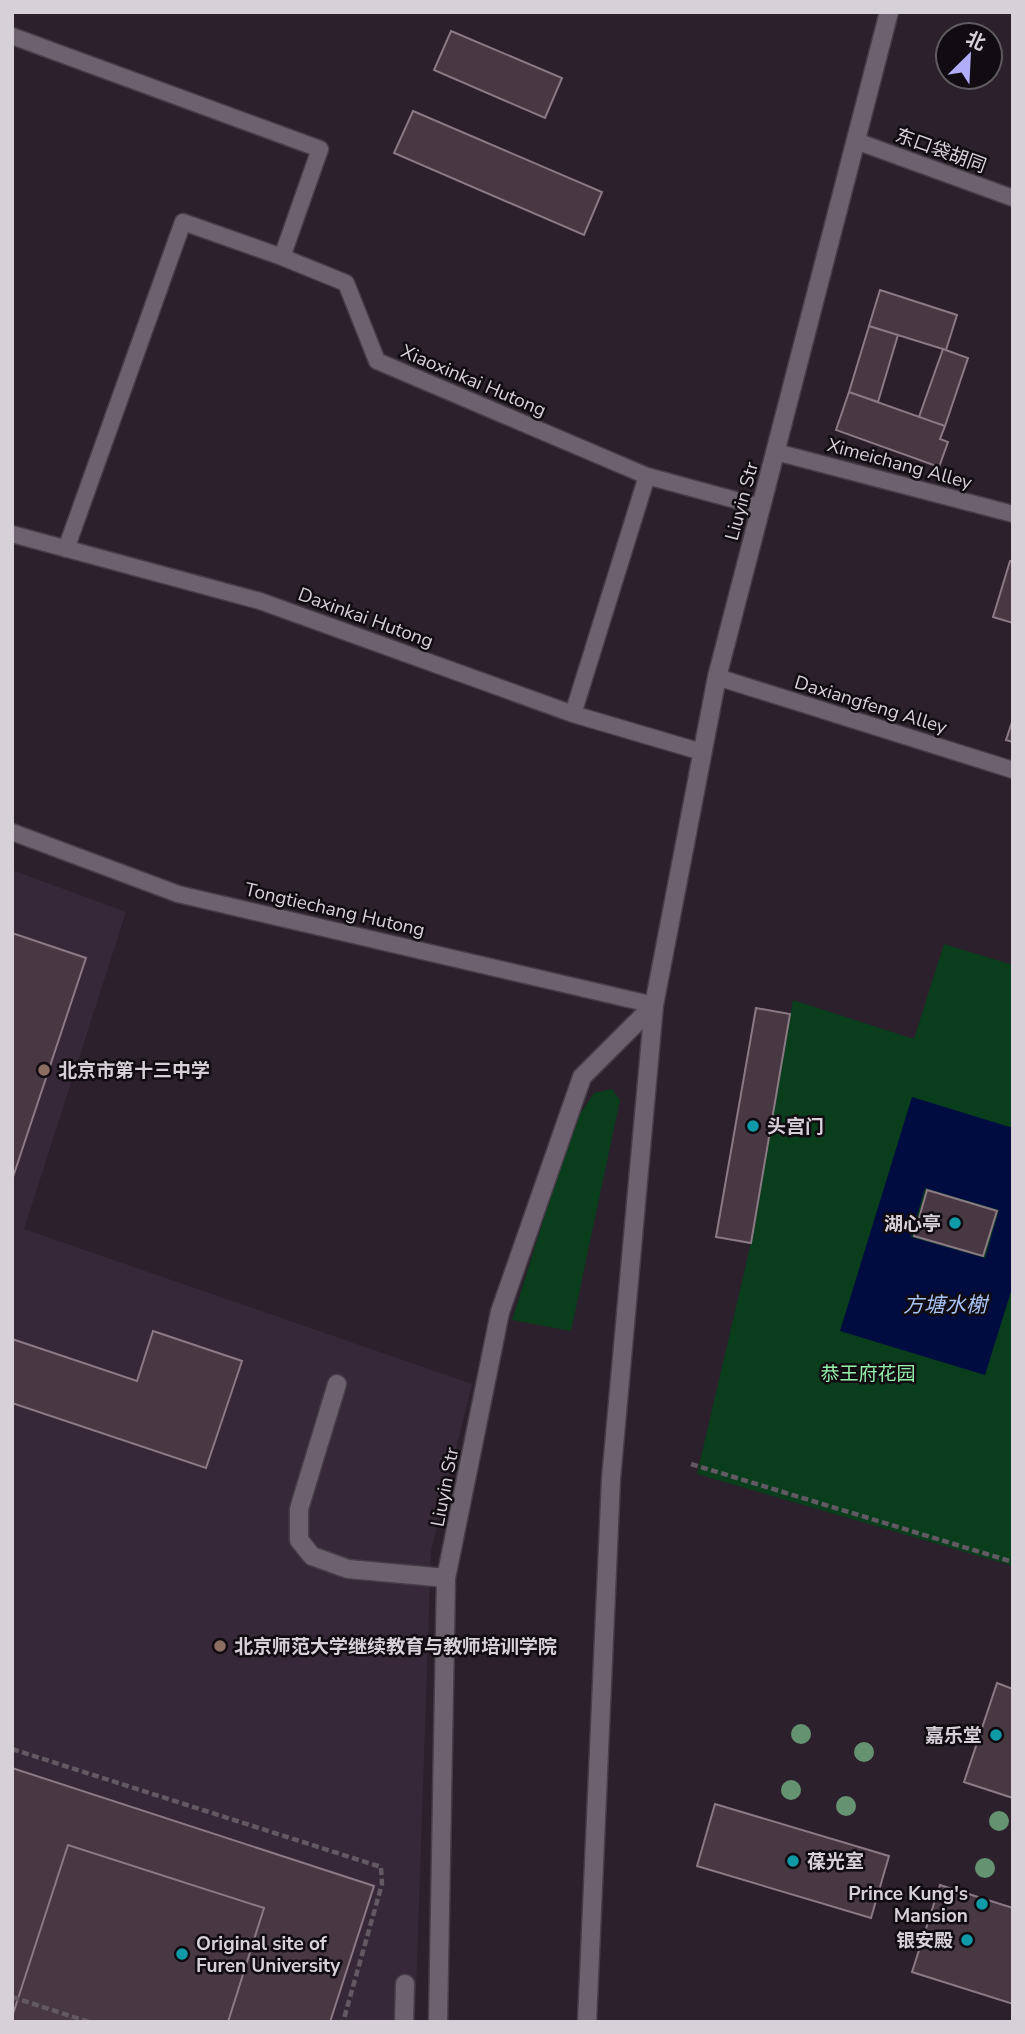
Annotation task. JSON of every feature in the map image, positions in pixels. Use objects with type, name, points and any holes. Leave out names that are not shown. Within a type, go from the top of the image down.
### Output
[{"type":"street","name":"Liuyin Str","points":[[587,2022],[611,1479],[654,1005],[717,677],[889,12]]},
{"type":"street","name":"Liuyin Str","points":[[438,2022],[446,1578],[500,1312],[582,1077],[654,1005]]},
{"type":"street","points":[[337,1384],[299,1509],[299,1540],[312,1556],[348,1569],[446,1578]]},
{"type":"street","points":[[404,2022],[405,1984]]},
{"type":"lane","points":[[12,36],[320,149],[282,257]]},
{"type":"lane","name":"东口袋胡同","points":[[856,141],[1013,198]]},
{"type":"lane","name":"Xiaoxinkai Hutong","points":[[66,549],[183,222],[346,283],[377,361],[648,476],[761,507]]},
{"type":"lane","name":"Ximeichang Alley","points":[[776,452],[1013,514]]},
{"type":"lane","points":[[573,714],[648,476]]},
{"type":"lane","name":"Daxinkai Hutong","points":[[12,534],[260,601],[573,714],[702,752]]},
{"type":"lane","name":"Daxiangfeng Alley","points":[[717,677],[1013,770]]},
{"type":"lane","name":"Tongtiechang Hutong","points":[[12,832],[178,894],[654,1005]]},
{"type":"path","points":[[691,1464],[1013,1562]]},
{"type":"path","points":[[12,1749],[381,1867],[382,1884],[343,2022]]},
{"type":"path","points":[[12,1997],[89,2022]]},
{"type":"shaded area","name":"北京师范大学继续教育与教师培训学院","points":[[12,870],[126,912],[24,1229],[472,1384],[431,1550],[415,2022],[12,2022]]},
{"type":"green space","name":"恭王府花园","points":[[944,944],[1013,965],[1013,1566],[697,1474],[751,1243],[793,1000],[914,1039]]},
{"type":"green space","points":[[612,1089],[620,1100],[571,1331],[512,1320],[574,1123],[594,1093]]},
{"type":"water","name":"方塘水榭","points":[[912,1097],[1013,1128],[1013,1285],[985,1375],[840,1331]],"holes":[[[925,1188],[999,1210],[985,1258],[911,1237]]]},
{"type":"building","points":[[451,31],[562,78],[545,118],[434,70]]},
{"type":"building","points":[[413,111],[602,192],[584,235],[394,153]]},
{"type":"building","points":[[880,290],[957,315],[946,350],[869,326]]},
{"type":"building","points":[[869,326],[898,335],[878,402],[849,392]]},
{"type":"building","points":[[943,349],[968,358],[945,426],[919,417]]},
{"type":"building","points":[[849,392],[945,426],[940,439],[948,442],[939,467],[836,430]]},
{"type":"building","points":[[1010,561],[1013,562],[1013,623],[993,617]]},
{"type":"building","points":[[1013,719],[1013,742],[1006,740]]},
{"type":"building","points":[[12,933],[86,958],[12,1180]]},
{"type":"building","name":"头宫门","points":[[756,1008],[790,1014],[751,1243],[716,1237]]},
{"type":"building","name":"湖心亭","points":[[927,1190],[997,1211],[983,1256],[914,1236]]},
{"type":"building","points":[[153,1331],[242,1361],[206,1468],[12,1403],[12,1339],[137,1381]]},
{"type":"building","name":"嘉乐堂","points":[[997,1683],[1013,1689],[1013,1798],[964,1782]]},
{"type":"building","name":"Original site of Furen University","points":[[12,1768],[374,1886],[330,2022],[12,2022]]},
{"type":"building","points":[[12,1768],[374,1886],[330,2022],[228,2022],[264,1908],[68,1845],[12,2017]]},
{"type":"building","name":"葆光室","points":[[715,1804],[889,1856],[871,1918],[697,1866]]},
{"type":"building","name":"银安殿","points":[[940,1885],[1013,1908],[1013,2004],[912,1972]]},
{"type":"place","name":"北京市第十三中学","points":[[44,1070]]},
{"type":"place","name":"头宫门","points":[[753,1126]]},
{"type":"place","name":"湖心亭","points":[[955,1223]]},
{"type":"place","name":"北京师范大学继续教育与教师培训学院","points":[[220,1646]]},
{"type":"place","name":"嘉乐堂","points":[[996,1735]]},
{"type":"place","name":"葆光室","points":[[793,1861]]},
{"type":"place","name":"Prince Kung's Mansion","points":[[982,1904]]},
{"type":"place","name":"银安殿","points":[[967,1940]]},
{"type":"place","name":"Original site of Furen University","points":[[182,1954]]}]
